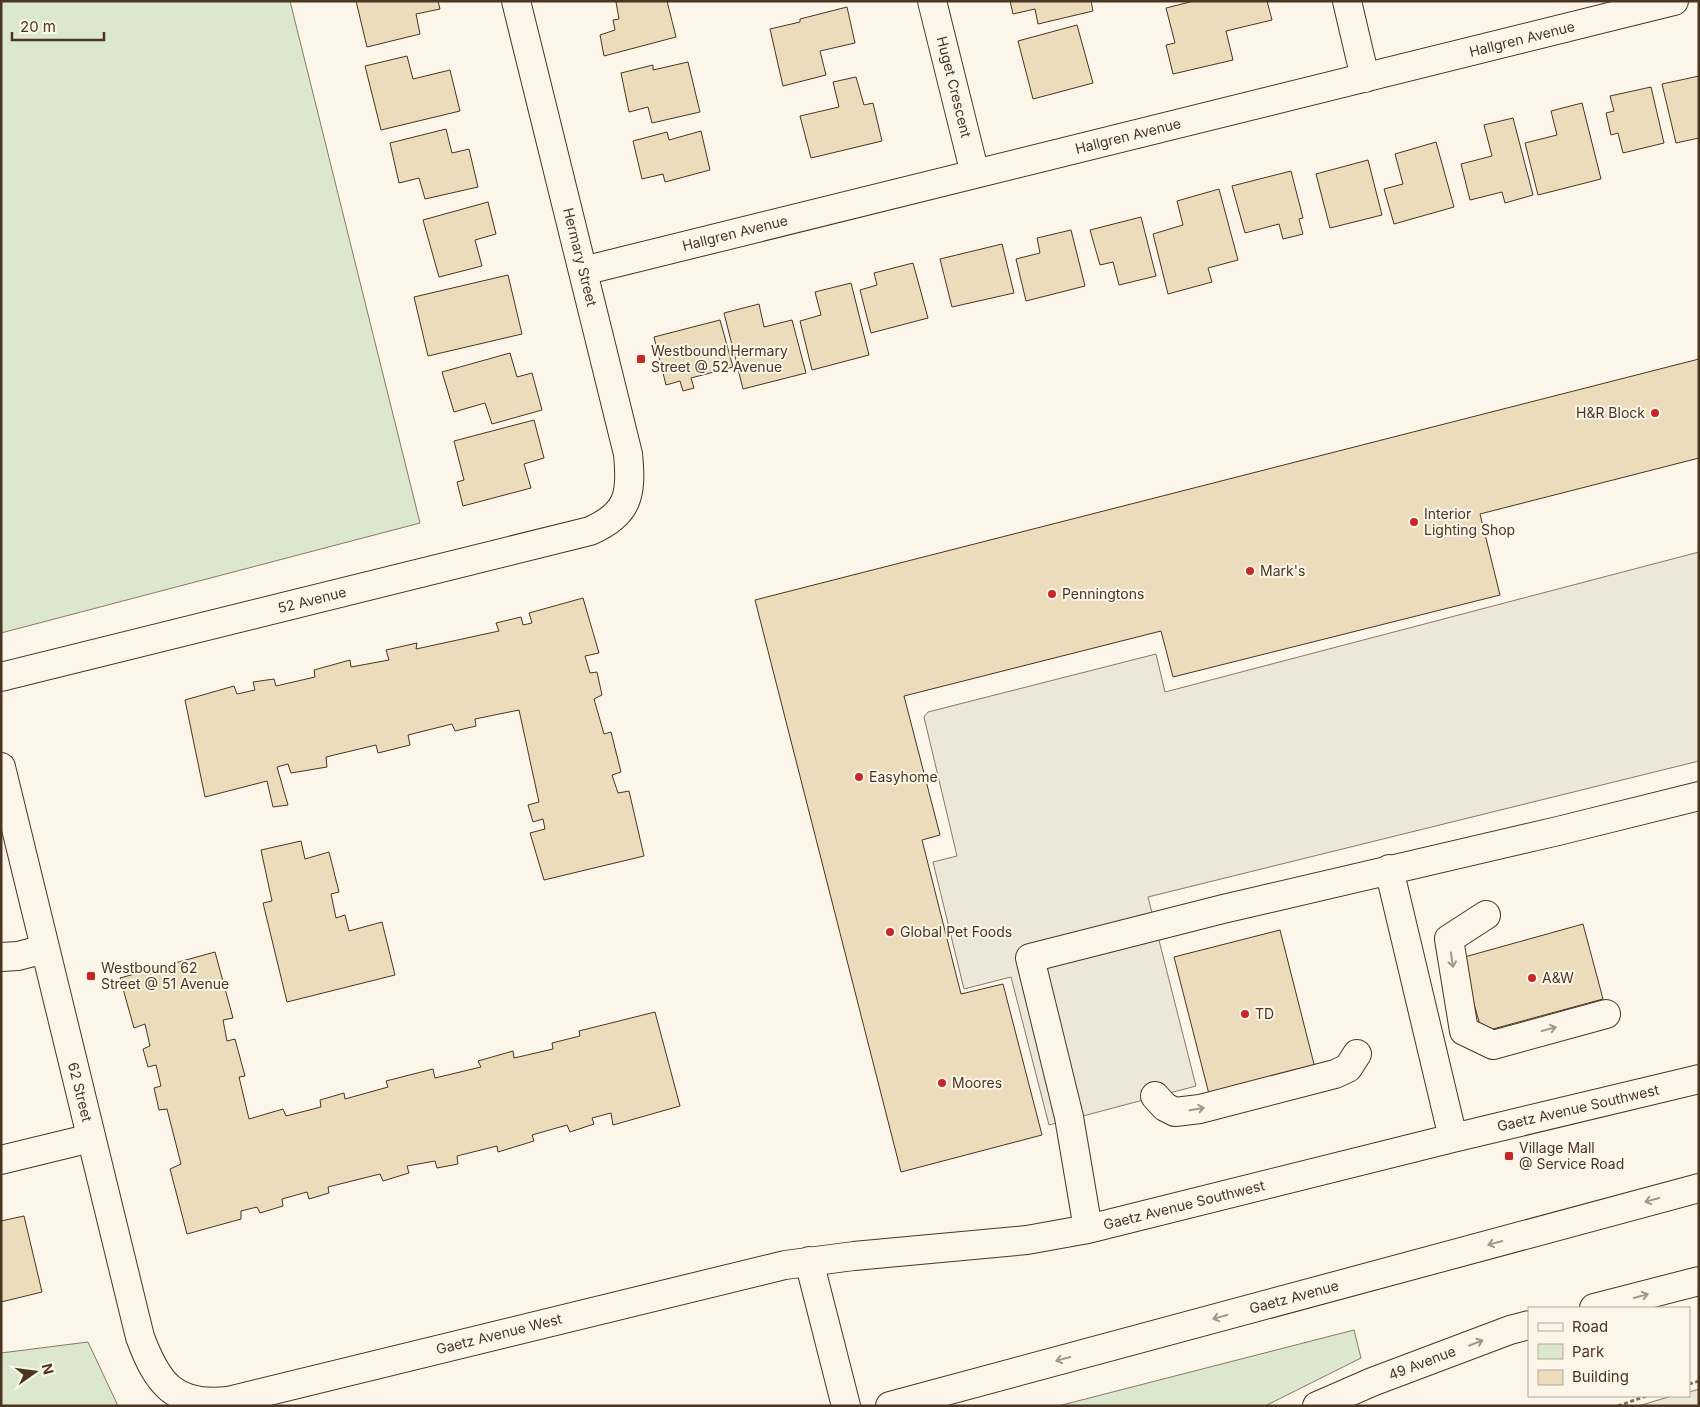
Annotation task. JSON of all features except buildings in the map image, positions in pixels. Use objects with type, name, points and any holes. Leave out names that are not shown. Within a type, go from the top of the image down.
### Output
[{"type":"street","name":"Hermary Street","points":[[516,1],[628,454],[628,488],[625,502],[619,514]]},
{"type":"street","name":"Huget Crescent","points":[[932,1],[975,174]]},
{"type":"street","points":[[1347,1],[1365,78]]},
{"type":"street","name":"Hallgren Avenue","points":[[583,271],[1674,1]]},
{"type":"street","name":"52 Avenue","points":[[1,677],[590,531],[604,525],[619,514]]},
{"type":"street","name":"62 Street","points":[[1,767],[140,1337],[153,1369],[161,1380],[171,1390],[188,1400]]},
{"type":"street","points":[[1088,1229],[1069,1117],[1030,958],[1223,909],[1699,796]]},
{"type":"street","points":[[1389,869],[1453,1138]]},
{"type":"street","points":[[1486,915],[1449,939],[1464,1031],[1493,1044],[1606,1014]]},
{"type":"street","points":[[1,957],[18,956],[46,949]]},
{"type":"street","points":[[1155,1096],[1165,1107],[1175,1112],[1200,1109],[1335,1074],[1348,1068],[1357,1054]]},
{"type":"street","name":"Gaetz Avenue Southwest","points":[[809,1261],[1027,1240],[1088,1229],[1699,1079]]},
{"type":"street","points":[[1,1160],[91,1138]]},
{"type":"street","name":"Gaetz Avenue","points":[[890,1406],[1699,1188]]},
{"type":"street","points":[[809,1261],[846,1406]]},
{"type":"street","name":"Gaetz Avenue West","points":[[188,1400],[211,1404],[228,1401],[760,1270],[809,1261]]},
{"type":"street","points":[[1598,1307],[1699,1281]]},
{"type":"street","name":"49 Avenue","points":[[1317,1406],[1372,1382],[1510,1330],[1528,1325]]},
{"type":"street","points":[[1355,1406],[1372,1382]]},
{"type":"path","points":[[1618,1406],[1643,1397]]},
{"type":"green space","points":[[1,1],[290,1],[420,523],[1,633]]},
{"type":"green space","points":[[1354,1330],[1361,1358],[1265,1406],[1058,1406]]},
{"type":"green space","points":[[88,1342],[118,1406],[1,1406],[1,1353]]},
{"type":"shaded area","points":[[1699,552],[1699,761],[1148,897],[1196,1086],[1049,1125],[1011,977],[964,989],[933,862],[957,856],[924,717],[928,712],[1156,654],[1165,692]]},
{"type":"shaded area","points":[[1699,1389],[1699,1406],[1638,1406],[1669,1397],[1690,1397],[1690,1392]]},
{"type":"place","name":"Westbound Hermary Street @ 52 Avenue","points":[[641,359]]},
{"type":"place","name":"H&R Block","points":[[1655,413]]},
{"type":"place","name":"Interior Lighting Shop","points":[[1414,522]]},
{"type":"place","name":"Mark's","points":[[1250,571]]},
{"type":"place","name":"Penningtons","points":[[1052,594]]},
{"type":"place","name":"Easyhome","points":[[859,777]]},
{"type":"place","name":"Global Pet Foods","points":[[890,932]]},
{"type":"place","name":"Westbound 62 Street @ 51 Avenue","points":[[91,976]]},
{"type":"place","name":"A&W","points":[[1532,978]]},
{"type":"place","name":"TD","points":[[1245,1014]]},
{"type":"place","name":"Moores","points":[[942,1083]]},
{"type":"place","name":"Village Mall @ Service Road","points":[[1509,1156]]}]
